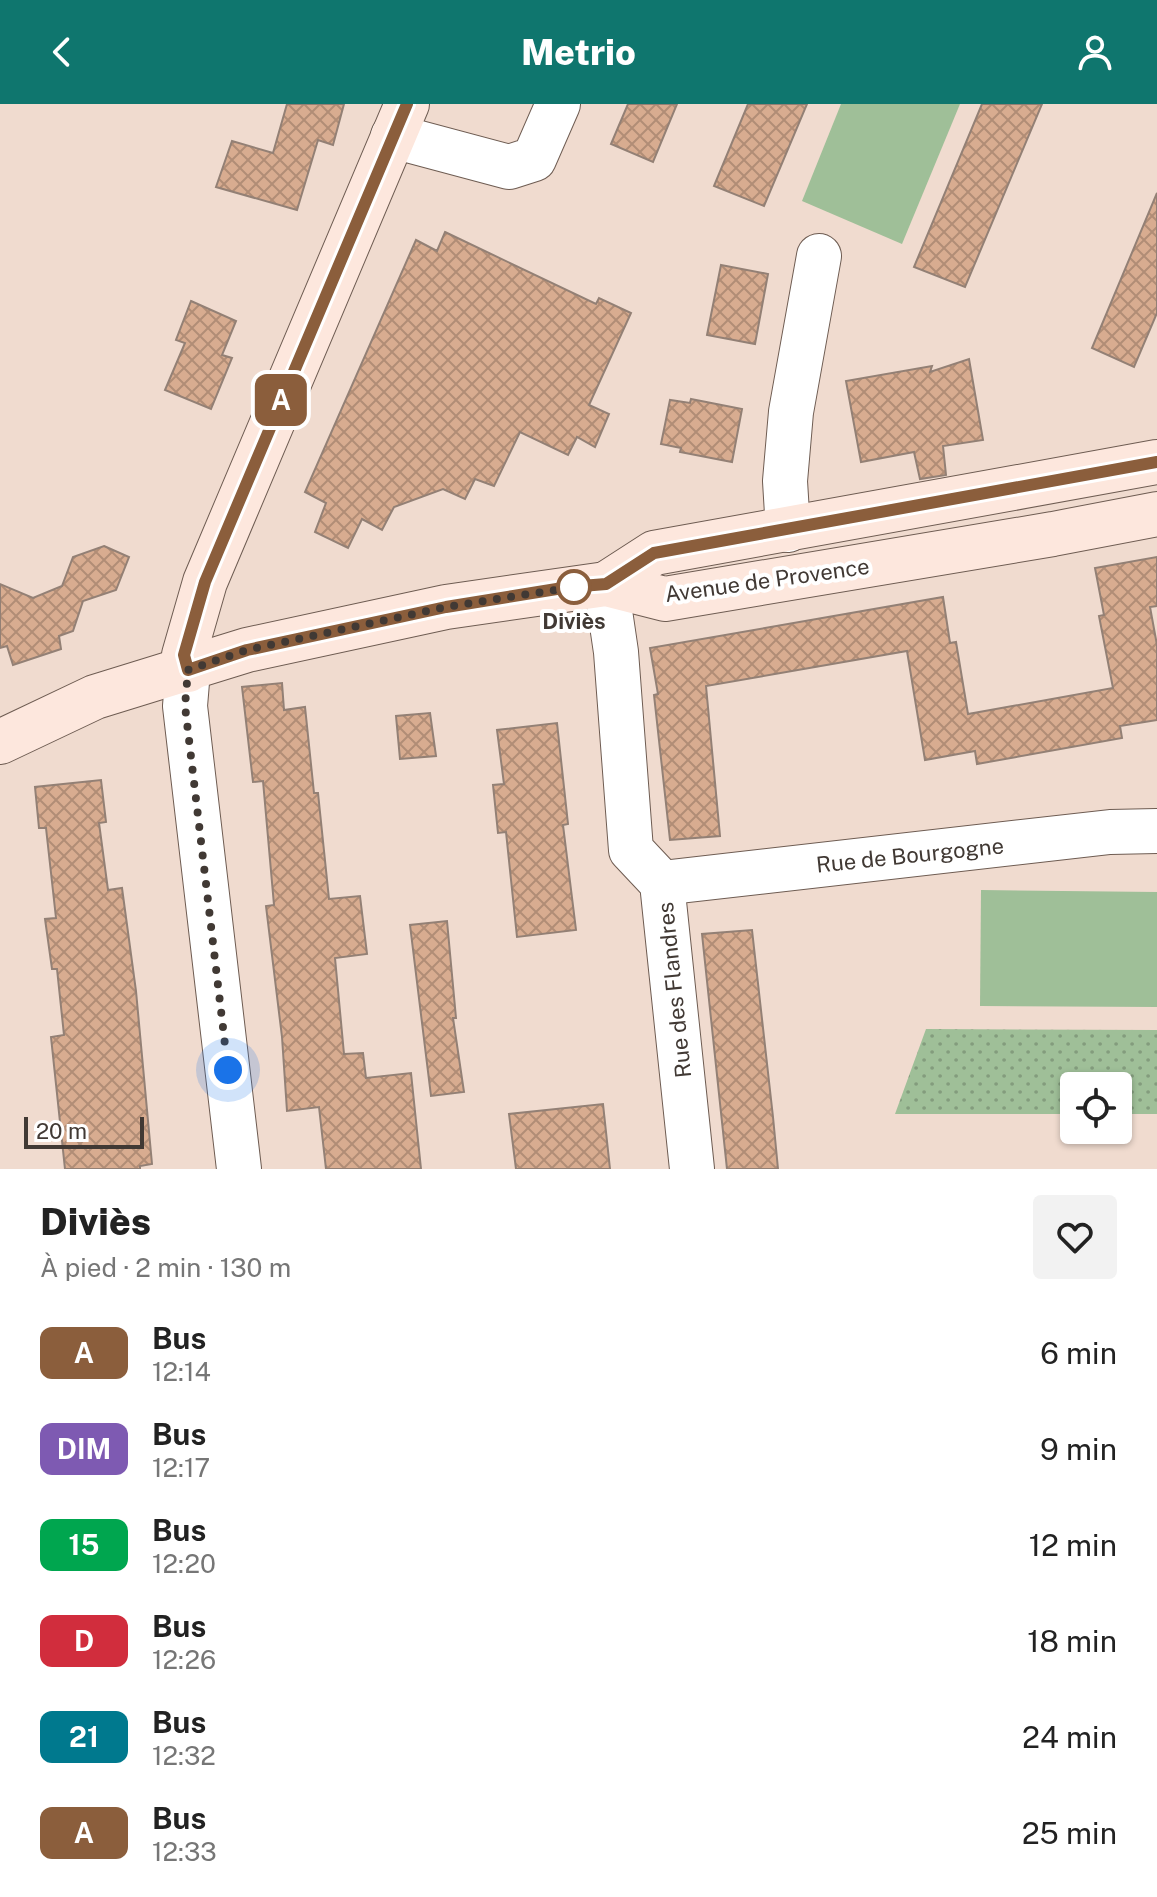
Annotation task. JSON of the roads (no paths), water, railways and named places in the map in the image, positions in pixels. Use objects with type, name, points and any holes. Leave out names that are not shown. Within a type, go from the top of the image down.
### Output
[{"type":"street","points":[[239,1169],[185,706],[188,670],[184,655],[205,582],[400,120],[509,167],[534,159],[558,104]]},
{"type":"street","points":[[788,530],[785,481],[791,412],[819,256]]},
{"type":"street","name":"Avenue de Provence","points":[[606,584],[654,553],[1157,462]]},
{"type":"street","name":"Avenue de Provence","points":[[606,584],[665,599],[1157,514]]},
{"type":"street","points":[[0,742],[95,697],[247,650],[446,607],[606,584]]},
{"type":"street","name":"Rue des Flandres","points":[[606,584],[616,652],[631,850],[662,883],[692,1169]]},
{"type":"street","name":"Rue de Bourgogne","points":[[662,883],[1095,834],[1157,831]]},
{"type":"place","name":"Diviès","points":[[574,587]]}]
